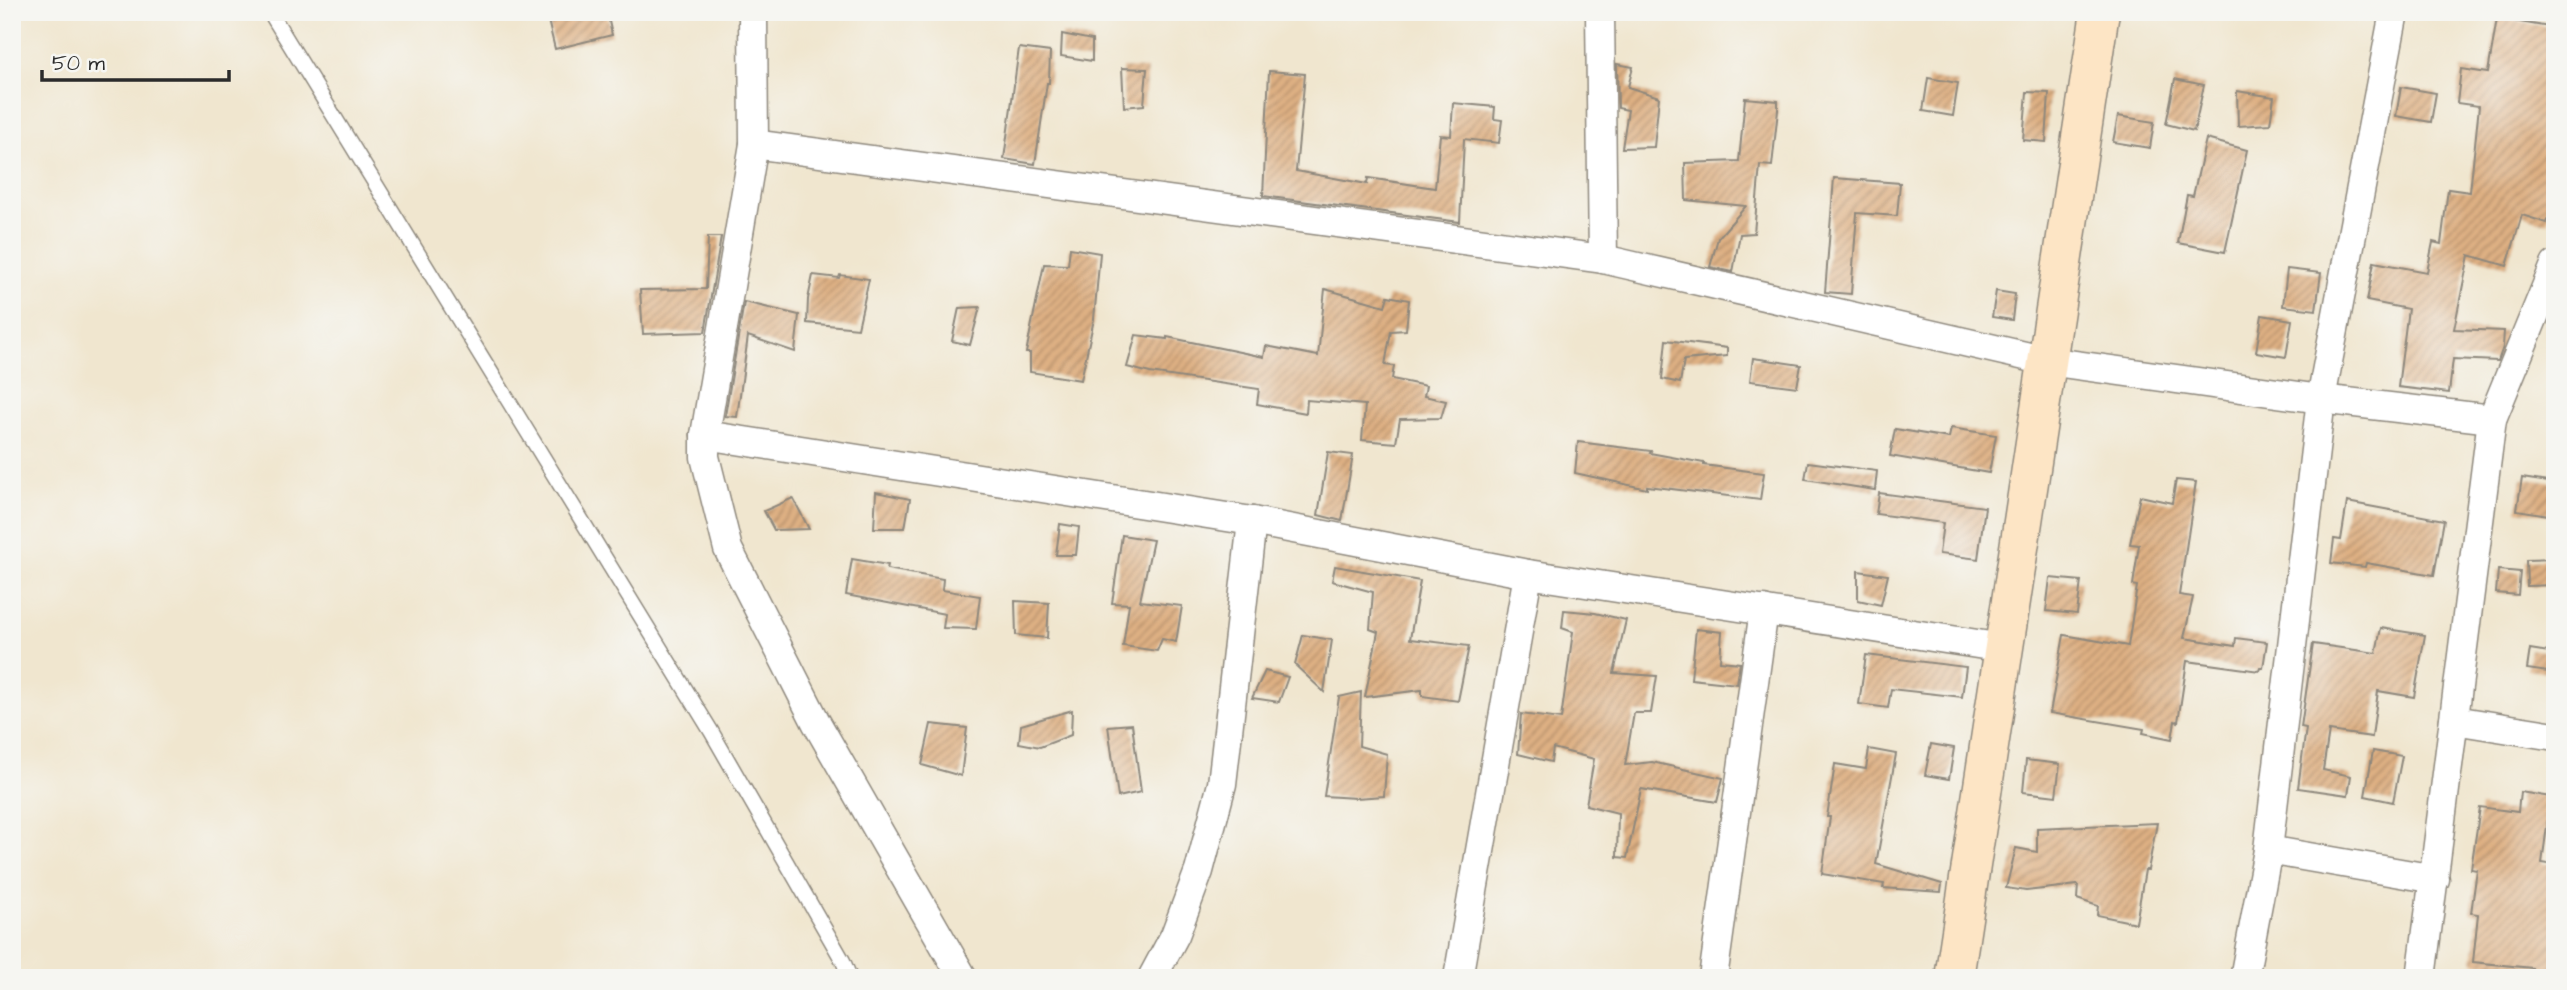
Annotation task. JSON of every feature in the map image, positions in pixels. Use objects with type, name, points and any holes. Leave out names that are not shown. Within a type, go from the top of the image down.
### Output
[{"type":"street","points":[[753,12],[754,144],[705,435],[705,457],[728,549],[816,722],[963,978]]},
{"type":"street","points":[[1600,12],[1604,259]]},
{"type":"street","points":[[1954,978],[2100,12]]},
{"type":"street","points":[[2244,978],[2268,850],[2321,399],[2394,12]]},
{"type":"street","points":[[754,144],[1604,259],[2047,361],[2321,399],[2492,419]]},
{"type":"street","points":[[2421,978],[2492,419],[2555,265]]},
{"type":"street","points":[[705,435],[1252,521],[1528,574],[2003,648]]},
{"type":"street","points":[[1152,978],[1175,935],[1199,871],[1222,784],[1252,521]]},
{"type":"street","points":[[1458,978],[1528,574]]},
{"type":"street","points":[[1713,978],[1764,610]]},
{"type":"street","points":[[2455,720],[2555,736]]},
{"type":"street","points":[[2268,850],[2435,879]]},
{"type":"lane","points":[[270,12],[711,732],[843,961],[850,978]]},
{"type":"building","points":[[546,12],[607,12],[612,35],[555,49]]},
{"type":"building","points":[[2497,18],[2555,28],[2555,200],[2547,223],[2522,215],[2507,266],[2469,255],[2454,329],[2504,331],[2503,347],[2498,361],[2453,359],[2449,393],[2398,387],[2408,309],[2367,301],[2374,262],[2427,272],[2433,242],[2441,244],[2448,189],[2470,192],[2479,106],[2457,103],[2461,69],[2488,73]]},
{"type":"building","points":[[1062,34],[1092,40],[1092,61],[1061,56]]},
{"type":"building","points":[[1019,48],[1050,52],[1049,83],[1035,164],[1004,159]]},
{"type":"building","points":[[1617,64],[1633,67],[1628,87],[1659,97],[1654,147],[1622,148],[1628,110],[1618,108]]},
{"type":"building","points":[[1122,68],[1147,69],[1144,105],[1124,107]]},
{"type":"building","points":[[1269,71],[1305,74],[1296,171],[1367,184],[1368,178],[1435,188],[1440,135],[1451,136],[1453,103],[1495,107],[1494,119],[1502,120],[1499,143],[1464,139],[1460,222],[1263,196]]},
{"type":"building","points":[[1928,78],[1958,83],[1953,116],[1923,111]]},
{"type":"building","points":[[2175,79],[2204,85],[2194,131],[2166,124]]},
{"type":"building","points":[[2401,87],[2436,93],[2431,122],[2396,116]]},
{"type":"building","points":[[2237,91],[2274,97],[2270,124],[2238,126]]},
{"type":"building","points":[[2027,92],[2049,93],[2046,142],[2023,140]]},
{"type":"building","points":[[1745,98],[1778,101],[1778,110],[1772,166],[1760,165],[1754,233],[1740,234],[1733,272],[1710,267],[1718,238],[1746,206],[1686,200],[1685,163],[1739,161]]},
{"type":"building","points":[[2118,116],[2154,122],[2150,148],[2113,142]]},
{"type":"building","points":[[2206,139],[2247,150],[2225,252],[2178,243],[2187,195],[2193,196]]},
{"type":"building","points":[[1834,178],[1900,183],[1897,216],[1857,213],[1851,294],[1825,292]]},
{"type":"building","points":[[708,237],[721,237],[705,332],[643,334],[640,290],[706,289]]},
{"type":"building","points":[[1070,248],[1100,253],[1094,319],[1081,380],[1030,372],[1030,353],[1026,353],[1044,264],[1068,265]]},
{"type":"building","points":[[2287,269],[2321,273],[2316,310],[2283,306]]},
{"type":"building","points":[[813,275],[869,279],[858,328],[807,323]]},
{"type":"building","points":[[1325,289],[1385,306],[1388,296],[1409,300],[1406,330],[1391,331],[1385,365],[1394,366],[1392,379],[1426,386],[1424,396],[1446,401],[1441,418],[1400,419],[1396,443],[1362,440],[1365,405],[1307,400],[1306,413],[1257,404],[1259,389],[1150,373],[1127,367],[1136,335],[1167,337],[1264,357],[1266,346],[1318,356]]},
{"type":"building","points":[[1996,291],[2015,294],[2012,320],[1992,317]]},
{"type":"building","points":[[744,302],[799,315],[795,352],[748,336],[737,417],[725,416]]},
{"type":"building","points":[[980,307],[970,345],[952,341],[959,308]]},
{"type":"building","points":[[2262,315],[2292,320],[2286,357],[2256,352]]},
{"type":"building","points":[[1666,340],[1727,348],[1727,356],[1684,360],[1680,383],[1662,379]]},
{"type":"building","points":[[1753,358],[1801,365],[1797,387],[1750,381]]},
{"type":"building","points":[[1951,428],[1996,435],[1989,473],[1890,456],[1895,429],[1949,438]]},
{"type":"building","points":[[1578,442],[1651,451],[1650,453],[1704,465],[1764,473],[1760,500],[1647,486],[1647,489],[1575,473]]},
{"type":"building","points":[[1328,452],[1353,455],[1342,521],[1318,515]]},
{"type":"building","points":[[1808,462],[1877,471],[1875,490],[1805,479]]},
{"type":"building","points":[[2522,478],[2555,483],[2555,516],[2517,510]]},
{"type":"building","points":[[2176,480],[2196,482],[2179,595],[2193,597],[2184,638],[2235,646],[2236,638],[2267,642],[2263,668],[2259,671],[2187,661],[2178,722],[2175,721],[2172,739],[2143,733],[2144,729],[2050,713],[2064,635],[2128,646],[2137,586],[2133,585],[2139,545],[2130,544],[2140,496],[2172,503]]},
{"type":"building","points":[[876,492],[910,499],[905,528],[874,528]]},
{"type":"building","points":[[1879,493],[1985,507],[1978,559],[1939,554],[1943,523],[1876,514]]},
{"type":"building","points":[[793,498],[809,529],[774,530],[764,511]]},
{"type":"building","points":[[2347,502],[2444,520],[2434,575],[2366,563],[2365,567],[2331,563],[2334,539],[2341,540]]},
{"type":"building","points":[[1060,524],[1079,527],[1076,555],[1056,555]]},
{"type":"building","points":[[1122,535],[1153,540],[1140,601],[1182,606],[1176,642],[1162,639],[1157,651],[1123,646],[1129,604],[1112,603]]},
{"type":"building","points":[[852,559],[888,565],[887,569],[943,579],[942,590],[980,596],[976,629],[943,628],[945,614],[846,595]]},
{"type":"building","points":[[2555,559],[2555,585],[2527,586],[2526,560]]},
{"type":"building","points":[[1335,566],[1420,581],[1410,639],[1469,646],[1458,701],[1422,696],[1422,690],[1365,697],[1378,632],[1370,629],[1373,592],[1332,581]]},
{"type":"building","points":[[2498,570],[2520,572],[2518,595],[2496,593]]},
{"type":"building","points":[[1858,571],[1888,575],[1881,605],[1858,600]]},
{"type":"building","points":[[2050,578],[2081,581],[2077,614],[2046,611]]},
{"type":"building","points":[[1015,601],[1049,603],[1047,638],[1016,635]]},
{"type":"building","points":[[1564,610],[1626,620],[1614,673],[1657,676],[1651,713],[1634,713],[1625,765],[1652,762],[1723,778],[1717,802],[1641,789],[1627,858],[1617,857],[1618,813],[1586,805],[1594,759],[1553,748],[1551,762],[1518,754],[1521,714],[1561,719],[1573,632],[1562,628]]},
{"type":"building","points":[[2381,628],[2425,635],[2414,697],[2378,691],[2372,737],[2329,731],[2323,770],[2351,776],[2348,795],[2298,788],[2306,728],[2301,727],[2313,644],[2376,653]]},
{"type":"building","points":[[1696,629],[1722,632],[1720,661],[1740,663],[1737,684],[1691,679]]},
{"type":"building","points":[[1303,635],[1332,640],[1324,692],[1295,665]]},
{"type":"building","points":[[2530,649],[2555,653],[2555,673],[2527,669]]},
{"type":"building","points":[[1866,655],[1966,667],[1962,697],[1891,689],[1888,708],[1859,704]]},
{"type":"building","points":[[1265,671],[1288,677],[1279,702],[1252,698]]},
{"type":"building","points":[[1361,692],[1359,746],[1387,754],[1384,796],[1324,796],[1339,697]]},
{"type":"building","points":[[1072,710],[1071,735],[1040,747],[1019,743],[1021,725]]},
{"type":"building","points":[[931,724],[967,728],[961,776],[922,765]]},
{"type":"building","points":[[1132,724],[1141,792],[1118,797],[1108,726]]},
{"type":"building","points":[[1931,744],[1954,748],[1949,779],[1925,775]]},
{"type":"building","points":[[1869,749],[1896,754],[1876,864],[1942,884],[1941,892],[1883,888],[1884,884],[1822,874],[1835,764],[1866,769]]},
{"type":"building","points":[[2373,751],[2402,756],[2393,802],[2365,796]]},
{"type":"building","points":[[2026,760],[2060,764],[2056,796],[2023,792]]},
{"type":"building","points":[[2520,792],[2551,797],[2542,863],[2555,865],[2555,978],[2531,978],[2532,968],[2473,962],[2478,914],[2471,913],[2477,870],[2471,869],[2480,807],[2518,812]]},
{"type":"building","points":[[2157,823],[2136,923],[2097,915],[2098,906],[2077,899],[2078,885],[2026,891],[2006,888],[2016,848],[2037,852],[2037,828]]}]
